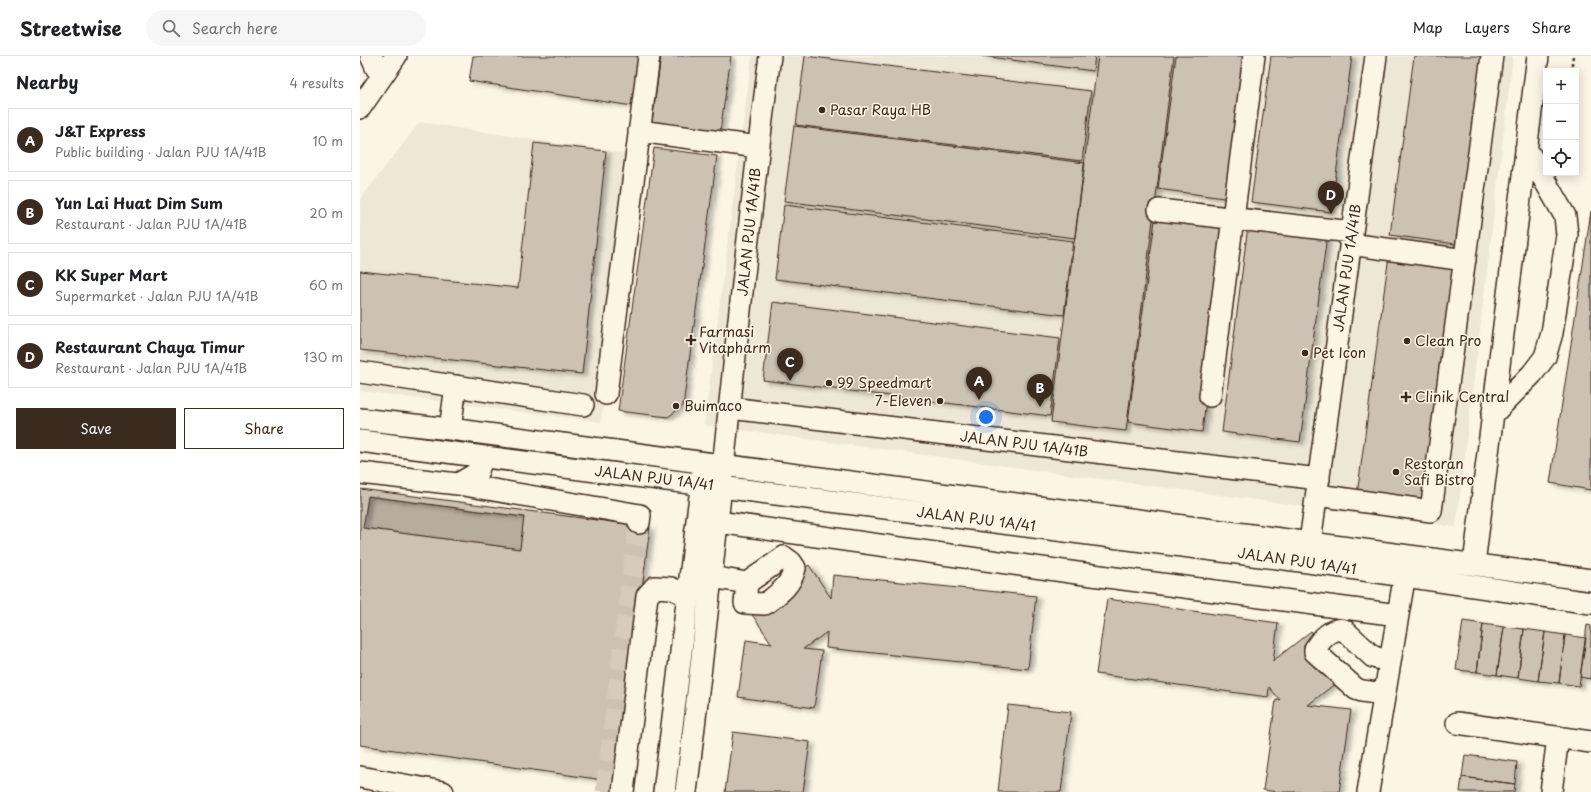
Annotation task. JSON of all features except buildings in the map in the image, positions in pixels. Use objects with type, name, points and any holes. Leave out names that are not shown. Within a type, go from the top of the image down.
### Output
[{"type":"street","points":[[360,108],[396,56]]},
{"type":"street","points":[[606,394],[649,56]]},
{"type":"street","name":"JALAN PJU 1A/41B","points":[[713,464],[730,408],[758,146],[770,56]]},
{"type":"street","points":[[1210,396],[1254,56]]},
{"type":"street","name":"JALAN PJU 1A/41B","points":[[1309,552],[1376,56]]},
{"type":"street","points":[[1318,487],[1431,511],[1492,56]]},
{"type":"street","points":[[1474,564],[1538,56]]},
{"type":"street","points":[[360,89],[379,60]]},
{"type":"street","points":[[639,131],[758,146]]},
{"type":"street","points":[[1492,415],[1532,374],[1545,357],[1552,333],[1567,235],[1565,216],[1526,148]]},
{"type":"street","points":[[1159,210],[1233,219],[1351,238],[1465,260]]},
{"type":"street","points":[[360,372],[584,405]]},
{"type":"street","points":[[450,429],[456,386]]},
{"type":"street","name":"JALAN PJU 1A/41B","points":[[730,408],[1318,487]]},
{"type":"street","name":"JALAN PJU 1A/41","points":[[360,419],[450,429],[713,464],[1309,552],[1405,576],[1591,603]]},
{"type":"street","name":"JALAN PJU 1A/41","points":[[360,441],[721,487],[1309,552],[1408,555],[1591,580]]},
{"type":"street","points":[[458,484],[477,473],[483,457]]},
{"type":"street","points":[[664,792],[701,484],[713,464]]},
{"type":"street","points":[[686,792],[721,487],[713,464]]},
{"type":"street","points":[[360,473],[458,484],[640,514],[639,523]]},
{"type":"street","points":[[697,519],[1077,573],[1398,615]]},
{"type":"street","points":[[1368,792],[1408,555]]},
{"type":"street","points":[[711,577],[747,583]]},
{"type":"street","points":[[623,792],[647,596],[655,587],[671,588],[688,596]]},
{"type":"street","points":[[1384,694],[1362,691],[1356,688],[1315,652],[1315,648],[1334,630],[1339,629],[1344,630],[1373,657],[1390,661]]},
{"type":"street","points":[[1457,723],[1591,742]]},
{"type":"street","points":[[1551,792],[1558,737]]},
{"type":"street","points":[[360,777],[415,789],[443,792]]},
{"type":"path","points":[[1571,68],[1573,56]]},
{"type":"shaded area","points":[[752,56],[1513,56],[1456,527],[704,425]]},
{"type":"shaded area","points":[[420,122],[638,156],[601,422],[360,391],[360,199]]},
{"type":"shaded area","points":[[368,496],[524,517],[520,549],[363,528]]},
{"type":"tunnel","points":[[606,792],[639,523]]},
{"type":"place","name":"Pasar Raya HB","points":[[822,110]]},
{"type":"place","name":"Restaurant Chaya Timur","points":[[1331,214]]},
{"type":"place","name":"Farmasi Vitapharm","points":[[691,340]]},
{"type":"place","name":"Clean Pro","points":[[1407,341]]},
{"type":"place","name":"Pet Icon","points":[[1305,353]]},
{"type":"place","name":"KK Super Mart","points":[[790,381]]},
{"type":"place","name":"99 Speedmart","points":[[829,383]]},
{"type":"place","name":"Clinik Central","points":[[1406,397]]},
{"type":"place","name":"J&T Express","points":[[979,400]]},
{"type":"place","name":"7-Eleven","points":[[940,401]]},
{"type":"place","name":"Buimaco","points":[[676,406]]},
{"type":"place","name":"Yun Lai Huat Dim Sum","points":[[1040,407]]},
{"type":"place","name":"Restoran Safi Bistro","points":[[1396,472]]}]
